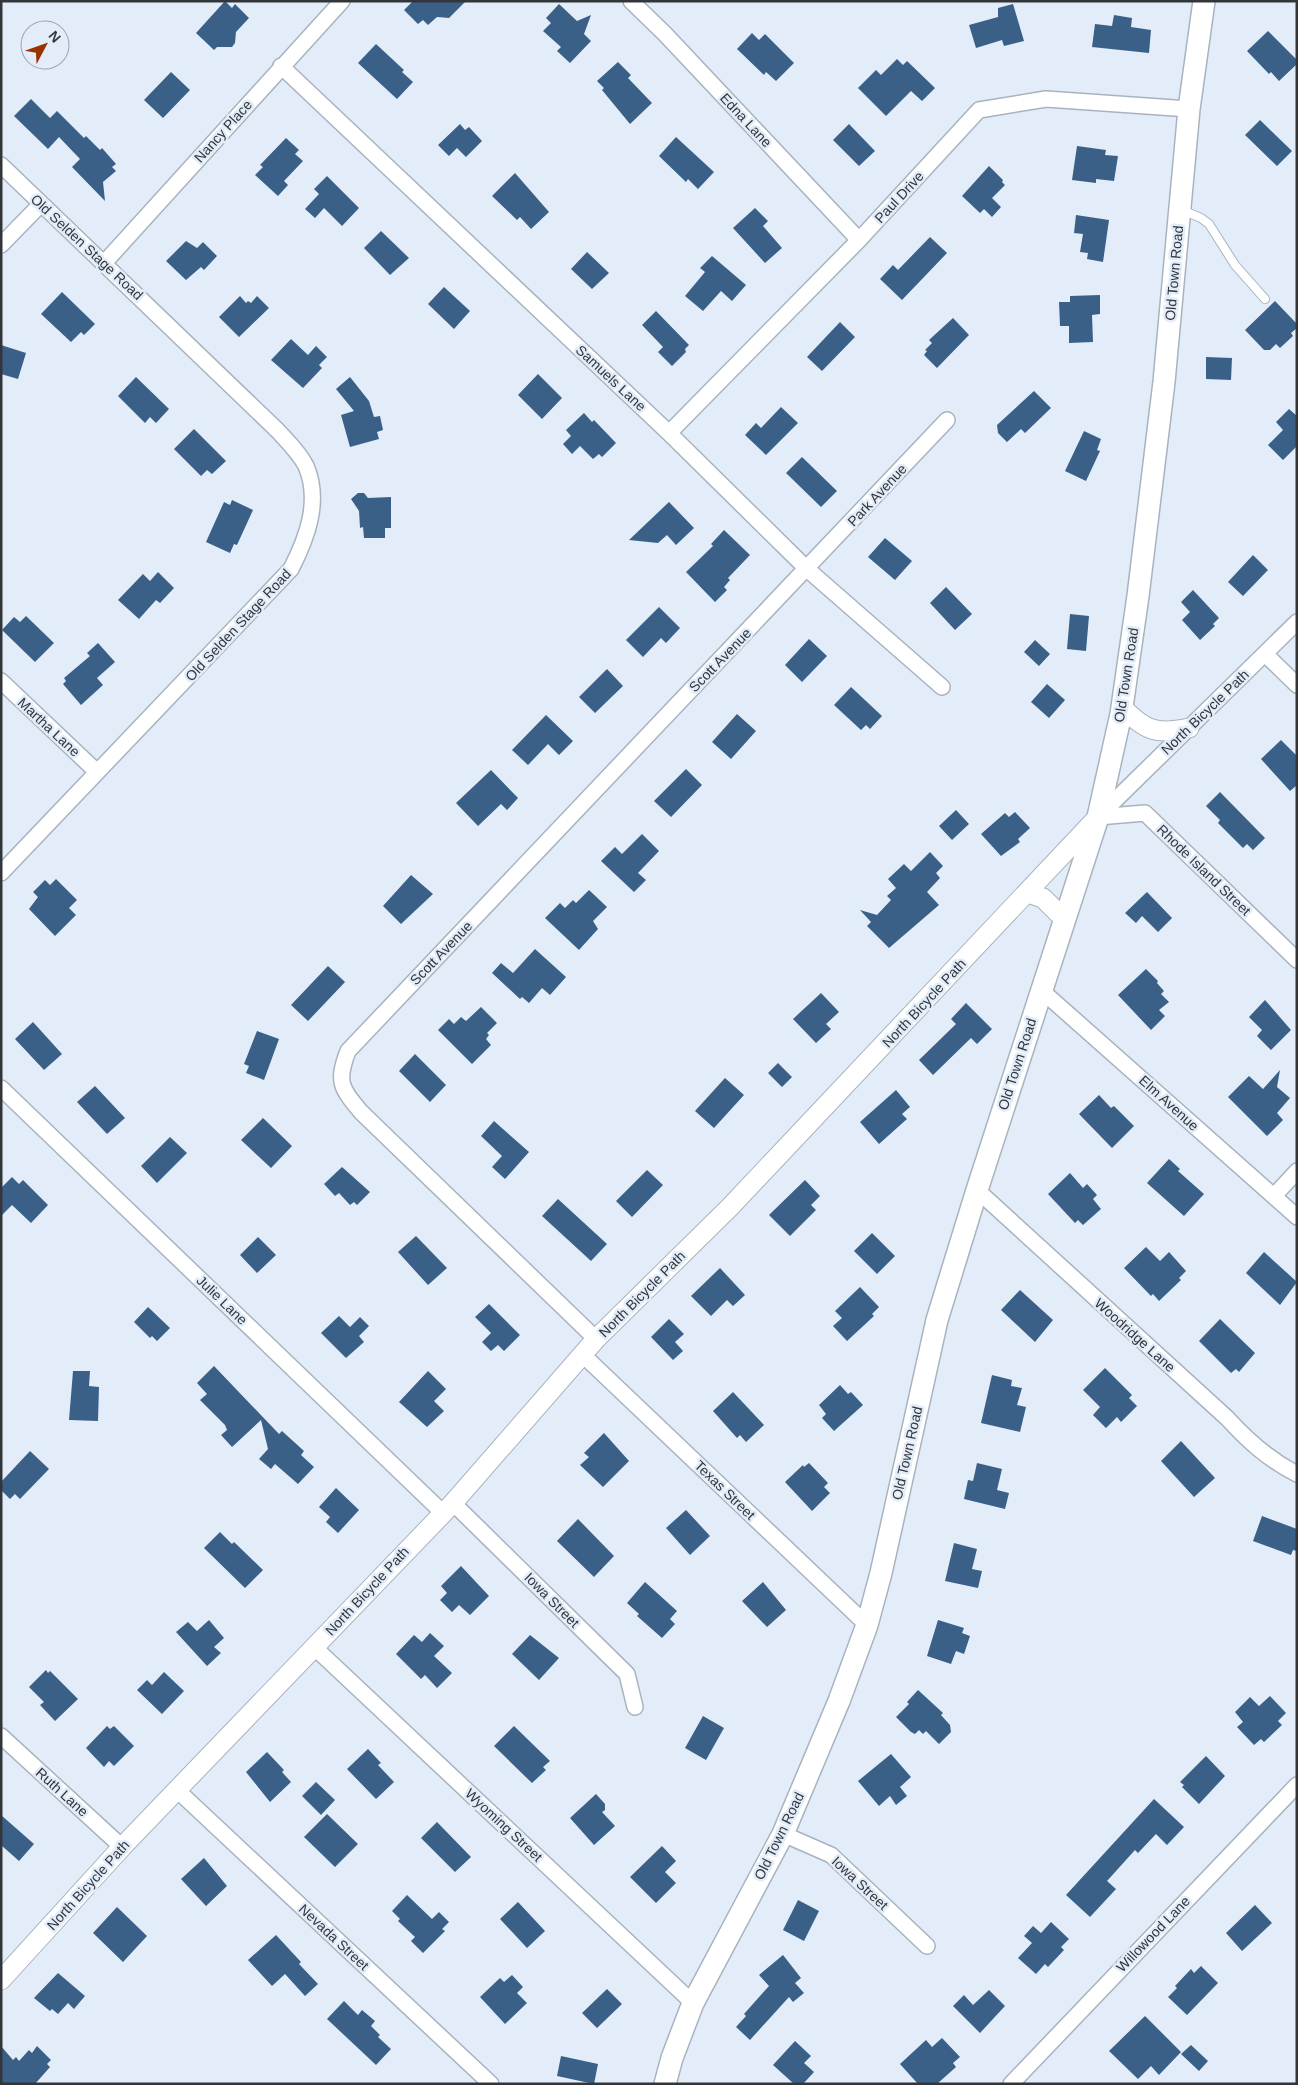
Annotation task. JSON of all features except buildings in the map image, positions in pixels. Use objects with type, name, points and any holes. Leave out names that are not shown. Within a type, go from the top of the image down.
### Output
[{"type":"main road","name":"Old Town Road","points":[[665,2084],[672,2058],[693,2003],[783,1834],[839,1701],[867,1625],[937,1320],[1041,990],[1098,817],[1122,707],[1163,392],[1189,109],[1204,1]]},
{"type":"street","name":"Nancy Place","points":[[105,262],[342,1]]},
{"type":"street","name":"Edna Lane","points":[[631,1],[665,34],[859,240]]},
{"type":"street","name":"Samuels Lane","points":[[281,66],[669,433],[807,569],[942,687]]},
{"type":"street","name":"Paul Drive","points":[[669,433],[859,240],[979,110],[1046,99],[1189,109]]},
{"type":"street","name":"Old Selden Stage Road","points":[[1,165],[105,262],[294,448],[306,466],[311,488],[312,514],[306,540],[291,569],[1,873]]},
{"type":"street","points":[[1,245],[41,204]]},
{"type":"street","name":"Park Avenue","points":[[807,569],[947,420]]},
{"type":"street","name":"Scott Avenue","points":[[596,1339],[361,1112],[344,1092],[340,1071],[348,1052],[807,569]]},
{"type":"street","name":"North Bicycle Path","points":[[1,1980],[122,1847],[447,1507],[596,1339],[730,1207],[1028,894],[1098,817],[1297,622]]},
{"type":"street","points":[[1265,654],[1297,685]]},
{"type":"street","name":"Martha Lane","points":[[1,681],[97,772]]},
{"type":"street","points":[[1122,707],[1136,722],[1150,729],[1161,732],[1189,728]]},
{"type":"street","name":"Rhode Island Street","points":[[1098,817],[1145,814],[1297,960]]},
{"type":"street","points":[[1028,894],[1043,898],[1064,919]]},
{"type":"street","name":"Elm Avenue","points":[[1041,990],[1297,1217]]},
{"type":"street","name":"Julie Lane","points":[[1,1088],[447,1507]]},
{"type":"street","points":[[1274,1196],[1297,1171]]},
{"type":"street","name":"Woodridge Lane","points":[[977,1190],[1227,1418],[1250,1442],[1270,1459],[1297,1474]]},
{"type":"street","name":"Texas Street","points":[[583,1355],[867,1625]]},
{"type":"street","name":"Iowa Street","points":[[447,1507],[627,1674],[635,1707]]},
{"type":"street","name":"Wyoming Street","points":[[314,1647],[693,2003]]},
{"type":"street","name":"Ruth Lane","points":[[1,1736],[122,1847]]},
{"type":"street","name":"Willowood Lane","points":[[1011,2084],[1297,1785]]},
{"type":"street","name":"Nevada Street","points":[[177,1790],[491,2084]]},
{"type":"street","name":"Iowa Street","points":[[783,1834],[832,1855],[927,1946]]},
{"type":"lane","points":[[1180,209],[1201,218],[1209,224],[1235,265],[1265,299]]}]
